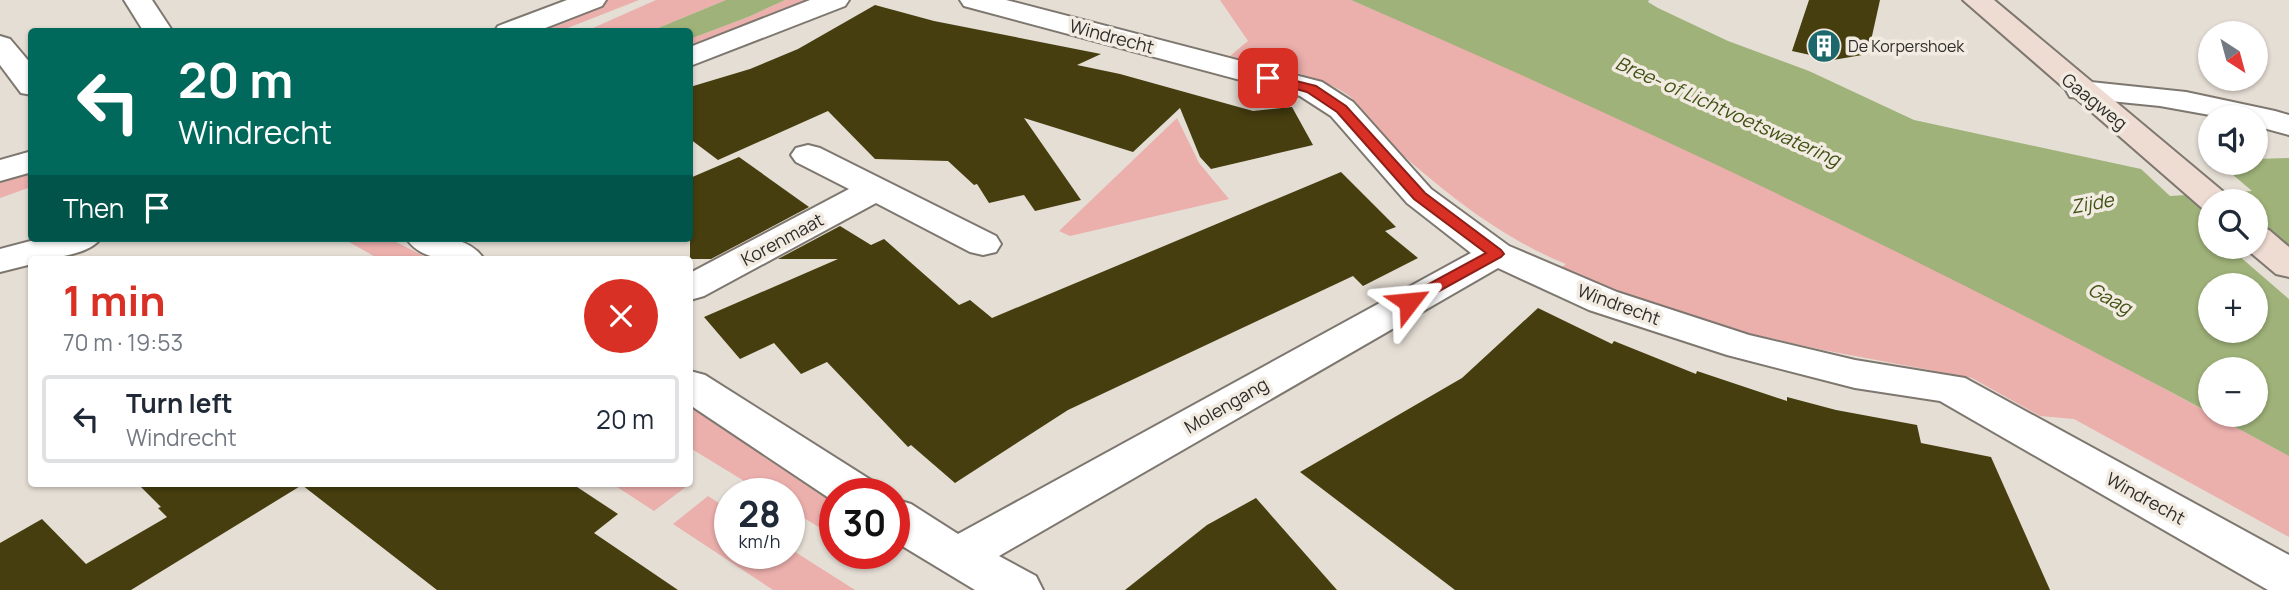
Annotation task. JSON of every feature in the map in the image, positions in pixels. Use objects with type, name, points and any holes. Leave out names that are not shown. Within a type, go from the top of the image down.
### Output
[{"type":"main road","name":"Gaagweg","points":[[1977,0],[2200,189]]},
{"type":"main road","points":[[2268,248],[2289,266]]},
{"type":"street","points":[[138,0],[156,28]]},
{"type":"street","points":[[518,28],[592,0]]},
{"type":"street","points":[[693,56],[835,0]]},
{"type":"street","name":"Windrecht","points":[[974,0],[1311,89],[1342,109],[1419,196],[1496,254],[1603,301],[1741,346],[1855,374],[1950,388],[2289,578]]},
{"type":"street","points":[[0,45],[28,81]]},
{"type":"street","points":[[2081,90],[2126,92],[2176,99],[2289,125]]},
{"type":"street","points":[[808,155],[983,244]]},
{"type":"street","points":[[0,171],[28,162]]},
{"type":"street","name":"Korenmaat","points":[[693,286],[874,190]]},
{"type":"street","points":[[0,261],[69,242]]},
{"type":"street","points":[[432,242],[459,256]]},
{"type":"street","name":"Molengang","points":[[957,557],[1496,254]]},
{"type":"street","points":[[693,387],[833,478]]},
{"type":"street","points":[[910,527],[957,557],[1018,590]]},
{"type":"shaded area","points":[[605,0],[639,0],[568,28],[533,28]]},
{"type":"shaded area","points":[[656,0],[726,0],[658,28],[593,28]]},
{"type":"shaded area","points":[[785,0],[817,0],[693,49],[693,38]]},
{"type":"shaded area","points":[[1220,0],[1351,0],[1493,61],[1747,178],[2026,314],[2198,407],[2198,427],[2235,427],[2289,456],[2289,537],[2074,419],[2040,416],[1972,378],[1823,350],[1698,322],[1589,282],[1561,268],[1566,264],[1540,253],[1491,224],[1446,191],[1381,136],[1348,95],[1307,76],[1230,56],[1248,41]]},
{"type":"shaded area","points":[[1177,118],[1199,163],[1229,199],[1070,236],[1059,231]]},
{"type":"shaded area","points":[[28,172],[28,188],[0,198],[0,183]]},
{"type":"shaded area","points":[[349,242],[396,242],[424,256],[374,256]]},
{"type":"shaded area","points":[[693,408],[799,478],[739,478],[693,450]]},
{"type":"shaded area","points":[[805,482],[819,491],[819,527],[805,519]]},
{"type":"shaded area","points":[[617,487],[686,487],[654,511]]},
{"type":"shaded area","points":[[708,496],[714,500],[714,551],[673,524]]},
{"type":"shaded area","points":[[805,558],[855,590],[773,590],[741,569],[805,569]]},
{"type":"water","points":[[726,0],[785,0],[693,38],[693,28],[658,28]]},
{"type":"water","points":[[1351,0],[1649,0],[1648,2],[1658,8],[1728,41],[1809,71],[1914,120],[2141,169],[2170,196],[2198,194],[2198,259],[2243,259],[2259,273],[2198,273],[2198,343],[2268,343],[2268,281],[2289,299],[2289,456],[2235,427],[2268,427],[2268,357],[2198,357],[2198,407],[1892,250],[1569,97]]},
{"type":"water","points":[[2289,158],[2289,245],[2268,246],[2268,189],[2250,189],[2233,175],[2268,175],[2268,159]]},
{"type":"building","points":[[1809,0],[1880,0],[1868,54],[1833,60],[1792,51]]},
{"type":"building","points":[[875,5],[934,21],[1101,54],[1077,65],[1120,74],[1253,111],[1292,107],[1313,145],[1211,169],[1200,157],[1180,108],[1133,152],[1024,118],[1081,200],[1035,211],[1024,195],[989,203],[977,184],[974,185],[948,161],[875,159],[828,111],[718,160],[693,141],[693,86],[750,69],[798,49]]},
{"type":"building","points":[[739,157],[809,207],[711,259],[693,259],[693,256],[690,256],[690,242],[693,242],[693,177]]},
{"type":"building","points":[[1341,172],[1396,227],[1385,231],[1418,258],[1363,286],[1353,276],[1068,410],[955,483],[911,445],[908,447],[827,362],[801,374],[774,343],[740,359],[704,317],[838,259],[778,259],[840,226],[871,245],[884,239],[959,305],[970,300],[992,318]]},
{"type":"building","points":[[1538,308],[1612,344],[1614,341],[1696,374],[1697,371],[1787,401],[1787,397],[1836,410],[1917,425],[1921,443],[1991,457],[2050,590],[1455,590],[1300,472],[1462,378]]},
{"type":"building","points":[[141,487],[299,487],[131,590],[0,590],[0,543],[42,519],[86,564],[167,517],[158,508],[161,507]]},
{"type":"building","points":[[305,487],[577,487],[618,514],[594,533],[678,590],[437,590]]},
{"type":"building","points":[[1256,498],[1337,590],[1125,590],[1207,525]]},
{"type":"place","name":"De Korpershoek","points":[[1824,46]]},
{"type":"route","points":[[1268,78],[1311,89],[1342,109],[1419,196],[1496,254],[1409,302]]},
{"type":"water label","name":"Bree- of Lichtvoetswatering","points":[[1728,111]]},
{"type":"water label","name":"Zijde","points":[[2092,203]]},
{"type":"water label","name":"Gaag","points":[[2110,298]]}]
